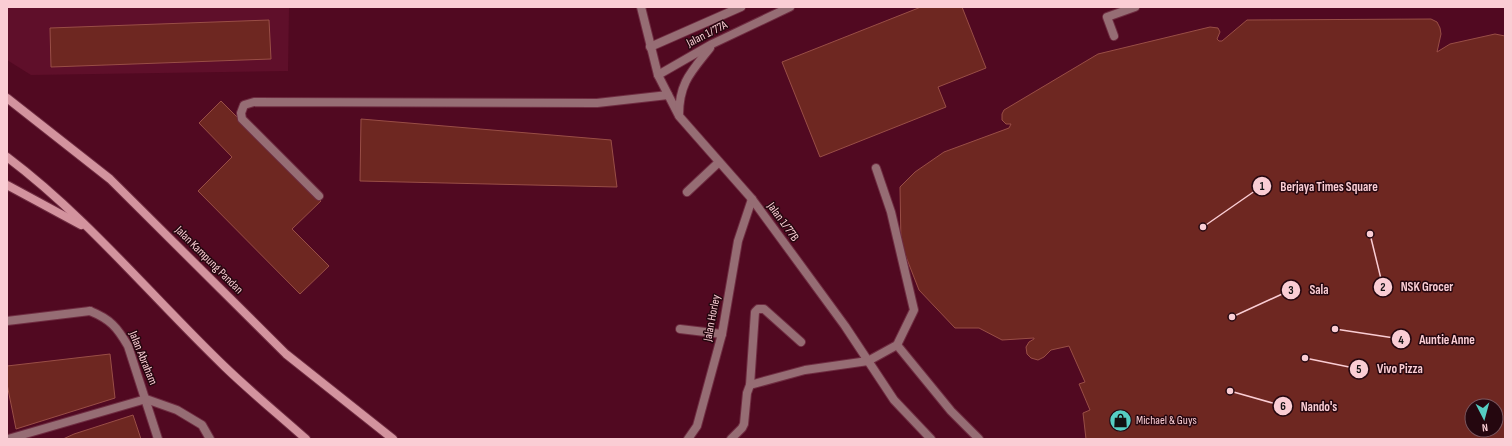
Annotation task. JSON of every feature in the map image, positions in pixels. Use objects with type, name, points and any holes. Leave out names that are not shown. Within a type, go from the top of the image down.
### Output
[{"type":"main road","name":"Jalan Kampung Pandan","points":[[7,98],[110,179],[286,354],[393,439]]},
{"type":"main road","points":[[7,157],[31,176],[92,231],[225,367],[306,439]]},
{"type":"main road","points":[[7,185],[92,231]]},
{"type":"street","name":"Jalan 1/77B","points":[[642,7],[650,47],[658,75],[679,116],[752,200],[845,326],[894,400],[931,439]]},
{"type":"street","name":"Jalan 1/77A","points":[[650,47],[741,7]]},
{"type":"street","name":"Jalan 1/77A","points":[[658,75],[712,44],[790,7]]},
{"type":"street","points":[[1114,36],[1107,16],[1135,7]]},
{"type":"street","points":[[679,116],[679,103],[685,83],[712,44]]},
{"type":"street","points":[[319,196],[242,119],[241,113],[244,105],[254,102],[597,103],[668,95]]},
{"type":"street","points":[[687,192],[719,162]]},
{"type":"street","points":[[750,385],[805,370],[868,361],[897,345],[914,310],[891,212],[876,168]]},
{"type":"street","name":"Jalan Horley","points":[[688,439],[697,426],[722,334],[738,241],[752,200]]},
{"type":"street","points":[[731,439],[744,424],[747,393],[750,385],[755,312],[758,309],[764,309],[801,342]]},
{"type":"street","name":"Jalan Abraham","points":[[7,321],[90,311],[102,316],[112,323],[128,346],[158,439]]},
{"type":"street","points":[[680,329],[722,334]]},
{"type":"street","points":[[897,345],[952,411],[978,439]]},
{"type":"street","points":[[8,439],[146,399],[177,410],[202,425],[210,439]]},
{"type":"shaded area","points":[[7,7],[289,7],[288,71],[31,75],[7,60]]},
{"type":"building","points":[[921,7],[962,7],[986,68],[938,87],[946,107],[820,157],[782,62]]},
{"type":"building","points":[[1431,19],[1437,22],[1440,28],[1441,34],[1437,52],[1450,44],[1495,34],[1505,36],[1505,439],[1086,439],[1083,413],[1090,410],[1079,384],[1085,382],[1069,346],[1051,350],[1044,357],[1038,360],[1031,358],[1027,354],[1026,347],[1034,338],[1002,340],[979,328],[955,328],[919,290],[901,244],[900,187],[915,172],[944,152],[1009,128],[1011,124],[1006,124],[1002,120],[1004,110],[1098,54],[1210,27],[1218,28],[1220,32],[1217,39],[1222,41],[1247,20]]},
{"type":"building","points":[[269,20],[271,59],[51,67],[50,28]]},
{"type":"building","points":[[221,101],[321,201],[292,229],[329,266],[300,294],[198,191],[232,157],[199,123]]},
{"type":"building","points":[[361,119],[611,140],[617,187],[360,181]]},
{"type":"building","points":[[110,354],[115,398],[16,429],[7,384],[7,366]]},
{"type":"building","points":[[133,415],[141,439],[63,439],[74,434]]},
{"type":"place","name":"Berjaya Times Square","points":[[1203,227]]},
{"type":"place","name":"NSK Grocer","points":[[1370,234]]},
{"type":"place","name":"Sala","points":[[1232,317]]},
{"type":"place","name":"Auntie Anne","points":[[1335,329]]},
{"type":"place","name":"Vivo Pizza","points":[[1305,358]]},
{"type":"place","name":"Nando's","points":[[1230,391]]},
{"type":"place","name":"Michael & Guys","points":[[1121,420]]}]
